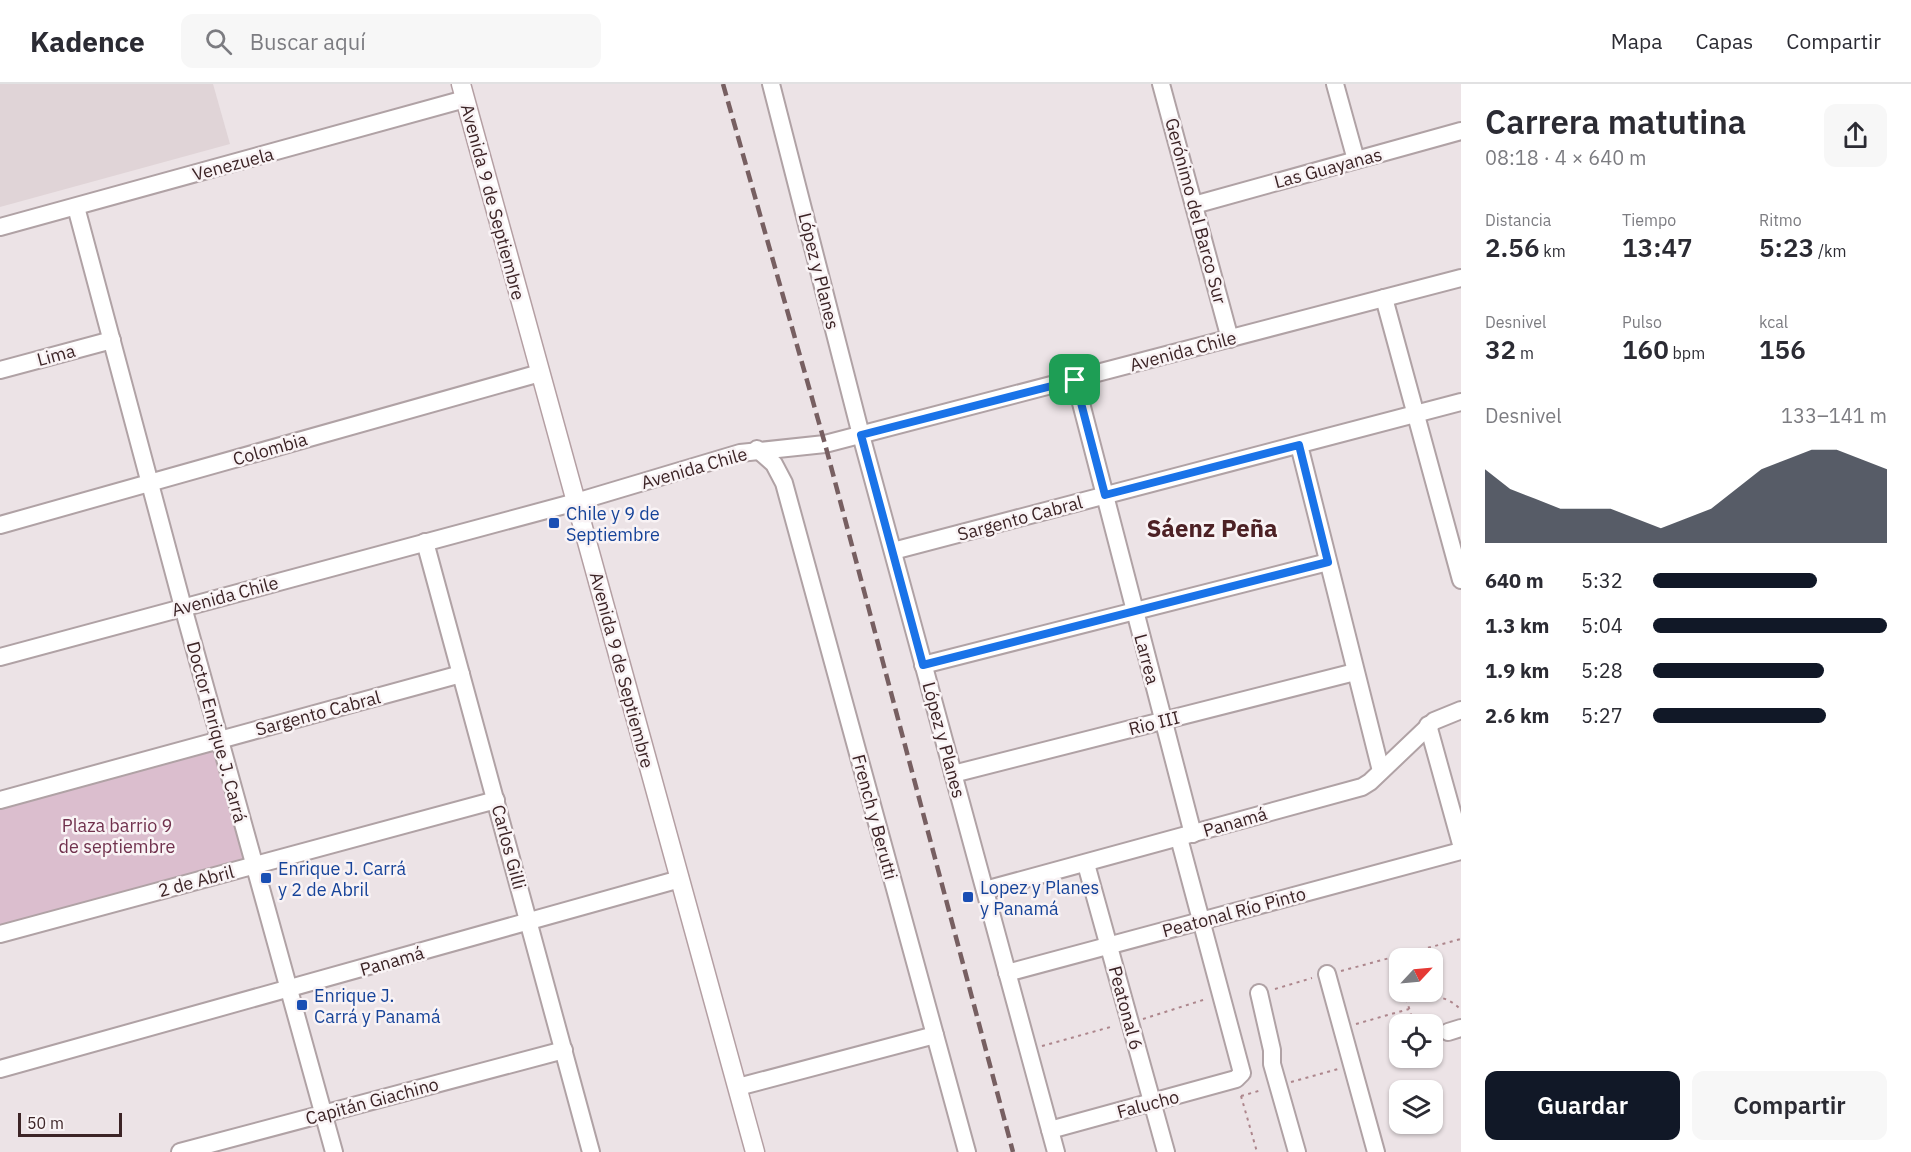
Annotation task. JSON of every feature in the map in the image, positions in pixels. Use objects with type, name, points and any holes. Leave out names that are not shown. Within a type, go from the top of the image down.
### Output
[{"type":"street","name":"López y Planes","points":[[771,84],[861,435],[1056,1152]]},
{"type":"street","name":"Gerónimo del Barco Sur","points":[[1161,84],[1230,339]]},
{"type":"street","points":[[1335,84],[1356,160]]},
{"type":"street","name":"Venezuela","points":[[0,227],[76,207],[463,92]]},
{"type":"street","name":"Avenida 9 de Septiembre","points":[[463,92],[756,1152]]},
{"type":"street","name":"Las Guayanas","points":[[1194,205],[1461,131]]},
{"type":"street","name":"Doctor Enrique J. Carrá","points":[[76,207],[219,740],[334,1152]]},
{"type":"street","name":"Avenida Chile","points":[[0,657],[576,502],[758,449],[825,444],[1461,278]]},
{"type":"street","points":[[1384,298],[1461,580]]},
{"type":"street","name":"Lima","points":[[0,370],[112,340]]},
{"type":"street","name":"Colombia","points":[[0,525],[540,373]]},
{"type":"street","name":"Larrea","points":[[1075,380],[1163,720],[1200,922],[1240,1083]]},
{"type":"street","name":"Sargento Cabral","points":[[892,551],[1461,402]]},
{"type":"street","points":[[1299,445],[1381,771]]},
{"type":"street","name":"French y Berutti","points":[[784,483],[792,448]]},
{"type":"street","name":"French y Berutti","points":[[758,449],[774,464],[784,483],[967,1152]]},
{"type":"street","name":"Carlos Gilli","points":[[425,542],[591,1152]]},
{"type":"street","points":[[923,665],[1328,562]]},
{"type":"street","name":"Rio III","points":[[953,774],[1355,672]]},
{"type":"street","name":"Sargento Cabral","points":[[0,800],[462,674]]},
{"type":"street","name":"Panamá","points":[[985,890],[1362,787],[1428,725],[1447,714],[1461,710]]},
{"type":"street","points":[[1428,725],[1461,844]]},
{"type":"street","name":"2 de Abril","points":[[0,934],[496,800]]},
{"type":"street","name":"Peatonal Río Pinto","points":[[1007,973],[1461,851]]},
{"type":"street","name":"Peatonal 6","points":[[1086,864],[1166,1152]]},
{"type":"street","name":"Panamá","points":[[0,1069],[680,879]]},
{"type":"street","points":[[1328,974],[1376,1152]]},
{"type":"street","points":[[1259,993],[1278,1086],[1296,1152]]},
{"type":"street","points":[[738,1087],[935,1035]]},
{"type":"street","name":"Capitán Giachino","points":[[180,1152],[564,1050]]},
{"type":"street","name":"Falucho","points":[[1050,1130],[1152,1102],[1240,1083]]},
{"type":"path","points":[[1443,998],[1455,1003],[1461,1010]]},
{"type":"path","points":[[1407,1002],[1411,1014]]},
{"type":"path","points":[[1342,1028],[1409,1009]]},
{"type":"path","points":[[1257,1152],[1240,1083],[1278,1086],[1352,1065]]},
{"type":"shaded area","points":[[0,84],[213,84],[230,144],[0,207]]},
{"type":"green space","name":"Plaza barrio 9 de septiembre","points":[[219,740],[254,865],[0,934],[0,800]]},
{"type":"railway","points":[[723,84],[825,444],[1013,1152]]},
{"type":"place","name":"Chile y 9 de Septiembre","points":[[554,523]]},
{"type":"place","name":"Enrique J. Carrá y 2 de Abril","points":[[266,878]]},
{"type":"place","name":"Lopez y Planes y Panamá","points":[[968,897]]},
{"type":"place","name":"Enrique J. Carrá y Panamá","points":[[302,1005]]},
{"type":"district","name":"Sáenz Peña","points":[[1212,528]]},
{"type":"route","points":[[1075,380],[1105,495],[1299,445],[1328,562],[923,665],[861,435],[1075,380]]}]
